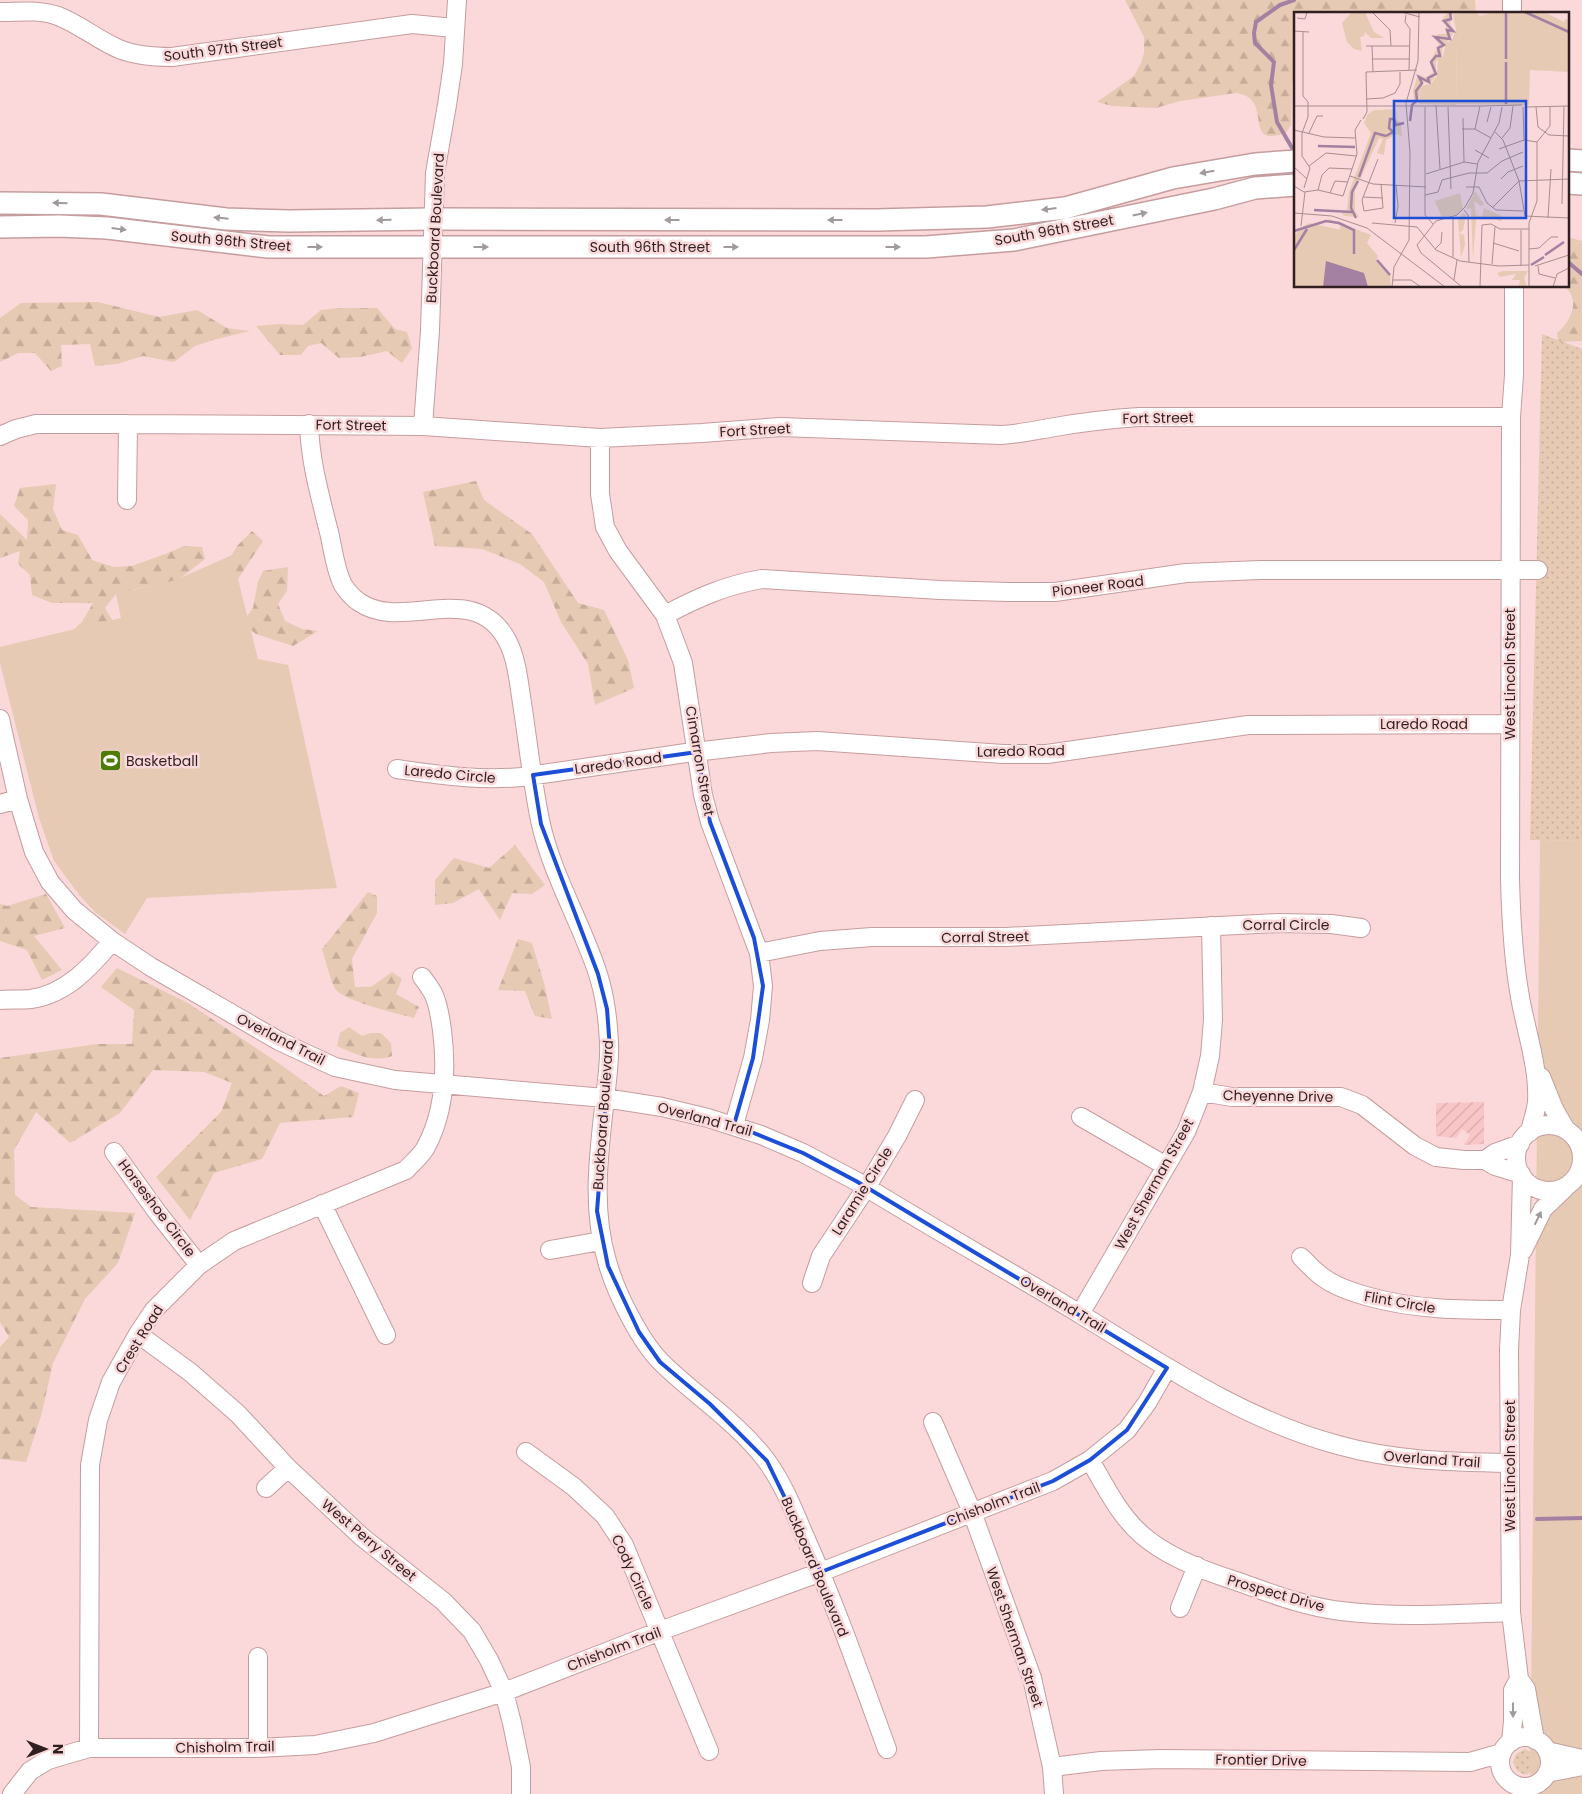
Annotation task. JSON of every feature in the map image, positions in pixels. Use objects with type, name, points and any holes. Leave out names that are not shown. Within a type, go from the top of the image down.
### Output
[{"type":"main road","name":"South 96th Street","points":[[0,203],[101,204],[226,218],[289,221],[433,219],[877,220],[987,217],[1065,208],[1172,178],[1255,164],[1294,161]]},
{"type":"main road","name":"South 96th Street","points":[[0,227],[107,228],[268,247],[926,247],[1014,240],[1204,201],[1254,188],[1294,185]]},
{"type":"street","name":"Buckboard Boulevard","points":[[423,426],[430,332],[435,173],[450,89],[456,0]]},
{"type":"street","name":"South 97th Street","points":[[0,12],[32,11],[58,16],[119,49],[157,57],[172,57],[412,24],[454,28]]},
{"type":"street","name":"West Lincoln Street","points":[[1514,288],[1510,571],[1511,921],[1520,997],[1534,1060],[1537,1101],[1525,1138]]},
{"type":"street","name":"Fort Street","points":[[0,436],[16,429],[36,424],[423,426],[600,438],[780,427],[1001,435],[1027,433],[1102,420],[1139,417],[1511,417]]},
{"type":"street","points":[[127,500],[128,424]]},
{"type":"street","name":"Buckboard Boulevard","points":[[309,424],[310,451],[337,567],[344,587],[356,600],[370,609],[390,612],[451,608],[471,611],[485,616],[500,629],[510,645],[518,680],[540,824],[564,891],[598,974],[607,1009],[610,1049],[597,1169],[597,1211],[601,1241],[608,1266],[639,1332],[660,1362],[740,1431],[767,1461],[790,1504],[821,1572],[887,1749]]},
{"type":"street","name":"Cimarron Street","points":[[600,438],[600,494],[605,527],[618,551],[666,615],[683,663],[703,795],[710,822],[759,953],[763,986],[760,1020],[753,1058],[734,1125]]},
{"type":"street","name":"Pioneer Road","points":[[666,615],[705,594],[736,584],[762,579],[950,590],[1055,592],[1186,573],[1260,570],[1538,570]]},
{"type":"street","name":"Overland Trail","points":[[0,719],[18,799],[34,852],[50,882],[74,910],[112,941],[151,967],[279,1041],[335,1067],[395,1080],[604,1098],[662,1107],[734,1125],[803,1153],[1080,1314],[1167,1368],[1231,1403],[1283,1427],[1337,1445],[1378,1455],[1440,1462],[1510,1464]]},
{"type":"street","name":"Laredo Road","points":[[533,776],[771,743],[817,742],[1003,754],[1047,754],[1248,725],[1510,724]]},
{"type":"street","name":"Laredo Circle","points":[[397,769],[494,780],[533,776]]},
{"type":"street","points":[[0,804],[18,799]]},
{"type":"street","name":"Corral Circle","points":[[1211,926],[1279,923],[1331,924],[1361,928]]},
{"type":"street","name":"Corral Street","points":[[759,953],[820,941],[872,937],[1006,937],[1211,926]]},
{"type":"street","name":"West Sherman Street","points":[[1080,1314],[1186,1132],[1202,1092],[1210,1056],[1213,1020],[1211,926]]},
{"type":"street","points":[[0,1000],[32,999],[59,989],[80,976],[112,941]]},
{"type":"street","name":"Crest Road","points":[[89,1748],[90,1465],[98,1420],[111,1382],[154,1310],[199,1265],[234,1241],[406,1170],[425,1149],[438,1121],[444,1085],[444,1048],[440,1012],[433,993],[422,977]]},
{"type":"street","name":"West Lincoln Street","points":[[1534,1060],[1554,1109],[1566,1130]]},
{"type":"street","name":"Cheyenne Drive","points":[[1202,1092],[1232,1097],[1341,1097],[1362,1104],[1415,1146],[1436,1157],[1485,1160],[1494,1166],[1522,1175]]},
{"type":"street","name":"Laramie Circle","points":[[812,1283],[821,1256],[866,1188],[897,1136],[915,1100]]},
{"type":"street","points":[[1081,1117],[1166,1166]]},
{"type":"street","points":[[1552,1125],[1566,1130],[1577,1141],[1582,1155],[1580,1170],[1576,1177],[1564,1188],[1548,1191],[1533,1186],[1522,1175],[1517,1159],[1525,1138],[1536,1128],[1552,1125]]},
{"type":"street","name":"Cheyenne Drive","points":[[1485,1160],[1525,1138]]},
{"type":"street","name":"Horseshoe Circle","points":[[114,1152],[157,1212],[199,1265]]},
{"type":"street","name":"West Lincoln Street","points":[[1522,1175],[1520,1255],[1511,1310],[1509,1350],[1512,1612],[1519,1678],[1526,1689],[1541,1745]]},
{"type":"street","name":"West Lincoln Street","points":[[1520,1255],[1543,1209],[1564,1188]]},
{"type":"street","points":[[322,1204],[386,1335]]},
{"type":"street","points":[[550,1250],[601,1241]]},
{"type":"street","name":"Flint Circle","points":[[1301,1257],[1324,1278],[1352,1292],[1383,1301],[1428,1308],[1511,1310]]},
{"type":"street","name":"West Perry Street","points":[[138,1334],[190,1372],[238,1414],[288,1468],[362,1537],[442,1602],[472,1631],[489,1660],[504,1692],[521,1767],[521,1794]]},
{"type":"street","name":"Chisholm Trail","points":[[12,1794],[30,1771],[48,1760],[89,1748],[258,1748],[315,1745],[374,1734],[504,1692],[660,1631],[821,1572],[1053,1481],[1090,1460],[1127,1430],[1147,1404],[1167,1368]]},
{"type":"street","name":"West Sherman Street","points":[[933,1422],[972,1512],[1032,1678],[1052,1767],[1054,1794]]},
{"type":"street","name":"Cody Circle","points":[[526,1452],[574,1488],[605,1516],[624,1545],[709,1751]]},
{"type":"street","name":"Prospect Drive","points":[[1090,1460],[1127,1520],[1143,1536],[1171,1554],[1216,1575],[1290,1599],[1340,1611],[1444,1615],[1512,1612]]},
{"type":"street","points":[[266,1488],[288,1468]]},
{"type":"street","points":[[1180,1608],[1197,1566]]},
{"type":"street","points":[[258,1657],[258,1748]]},
{"type":"street","name":"West Lincoln Street","points":[[1506,1747],[1513,1721],[1513,1690],[1519,1678]]},
{"type":"street","points":[[1582,1759],[1522,1738],[1506,1747],[1500,1762],[1507,1783],[1521,1787],[1538,1784],[1582,1766]]},
{"type":"street","points":[[1538,1784],[1549,1762],[1541,1745]]},
{"type":"street","name":"Frontier Drive","points":[[1052,1767],[1101,1761],[1161,1759],[1470,1762],[1506,1747]]},
{"type":"street","name":"Frontier Drive","points":[[1470,1762],[1507,1783]]},
{"type":"highlighted area","points":[[697,752],[710,822],[754,938],[763,986],[753,1058],[734,1125],[803,1153],[856,1181],[1167,1368],[1127,1430],[1090,1460],[1053,1481],[821,1572],[767,1461],[710,1404],[660,1362],[639,1332],[608,1266],[597,1211],[610,1049],[607,1009],[598,974],[541,824],[533,775]]},
{"type":"shaded area","points":[[1484,1102],[1484,1144],[1463,1145],[1470,1135],[1462,1129],[1456,1138],[1436,1136],[1436,1103]]},
{"type":"green space","points":[[1125,0],[1475,0],[1476,12],[1294,12],[1294,74],[1291,125],[1286,133],[1271,136],[1261,130],[1253,101],[1246,96],[1236,93],[1180,101],[1156,108],[1112,106],[1097,102],[1134,76],[1144,53],[1144,37]]},
{"type":"green space","points":[[1570,238],[1582,241],[1582,341],[1561,342],[1558,340],[1557,333],[1567,322],[1573,307],[1571,296],[1566,288],[1570,288]]},
{"type":"green space","points":[[98,302],[159,317],[197,310],[227,328],[250,331],[195,346],[174,362],[143,356],[117,364],[95,366],[90,344],[61,345],[62,366],[51,371],[35,353],[18,353],[0,362],[0,318],[21,303]]},
{"type":"green space","points":[[377,308],[395,329],[407,332],[412,348],[402,363],[387,351],[360,357],[339,358],[321,343],[308,346],[301,355],[280,355],[256,326],[303,325],[321,310]]},
{"type":"green space","points":[[1542,334],[1582,349],[1582,841],[1530,840]]},
{"type":"green space","points":[[476,481],[484,500],[532,534],[578,603],[604,610],[628,660],[634,688],[595,705],[588,664],[561,622],[544,582],[520,564],[482,549],[435,546],[423,492]]},
{"type":"green space","points":[[56,484],[53,509],[62,530],[78,535],[92,560],[114,567],[132,566],[184,546],[202,547],[205,559],[182,577],[169,597],[149,586],[116,594],[105,608],[114,623],[53,648],[82,622],[93,603],[52,603],[32,595],[30,575],[18,564],[20,551],[0,558],[0,514],[27,540],[28,520],[14,506],[20,488]]},
{"type":"green space","points":[[252,531],[263,541],[238,579],[217,604],[222,572],[237,546]]},
{"type":"green space","points":[[232,555],[258,659],[288,665],[337,888],[147,898],[125,934],[95,912],[80,896],[54,861],[39,818],[0,663],[0,647],[121,618],[116,594],[176,580]]},
{"type":"green space","points":[[288,567],[287,591],[278,604],[285,621],[302,629],[318,631],[293,646],[256,634],[242,623],[253,608],[258,582],[263,571]]},
{"type":"green space","points":[[1540,840],[1582,841],[1582,1794],[1530,1794]]},
{"type":"green space","points":[[515,845],[545,885],[532,894],[512,893],[500,920],[479,889],[453,903],[435,905],[435,880],[454,858],[489,868]]},
{"type":"green space","points":[[368,892],[377,896],[377,913],[352,959],[355,987],[371,987],[392,972],[402,979],[396,994],[419,1007],[414,1018],[372,1007],[350,998],[336,990],[332,982],[322,949]]},
{"type":"green space","points":[[46,894],[65,928],[34,936],[62,970],[42,980],[27,950],[0,941],[0,904],[7,906]]},
{"type":"green space","points":[[518,939],[532,943],[552,1019],[535,1016],[525,991],[498,990]]},
{"type":"green space","points":[[117,968],[188,1003],[277,1062],[324,1096],[341,1086],[359,1093],[353,1117],[280,1123],[262,1159],[214,1173],[190,1220],[156,1177],[221,1112],[232,1083],[204,1072],[153,1070],[120,1113],[70,1143],[36,1112],[14,1150],[15,1195],[31,1207],[135,1213],[118,1263],[85,1299],[53,1363],[41,1416],[26,1462],[0,1459],[0,1347],[9,1337],[0,1322],[0,1058],[97,1044],[132,1044],[134,1010],[101,987]]},
{"type":"green space","points":[[349,1027],[362,1036],[371,1033],[381,1033],[391,1043],[392,1056],[378,1059],[371,1058],[357,1055],[337,1046],[340,1033]]},
{"type":"green space","points":[[1525,1749],[1534,1753],[1535,1771],[1525,1775],[1517,1771],[1513,1762],[1516,1754]]},
{"type":"waterway","points":[[1294,0],[1280,5],[1256,22],[1254,33],[1255,43],[1274,62],[1271,85],[1277,122],[1294,151]]},
{"type":"waterway","points":[[1570,264],[1582,274]]},
{"type":"waterway","points":[[1537,1519],[1582,1518]]},
{"type":"place","name":"Basketball","points":[[110,761]]}]
